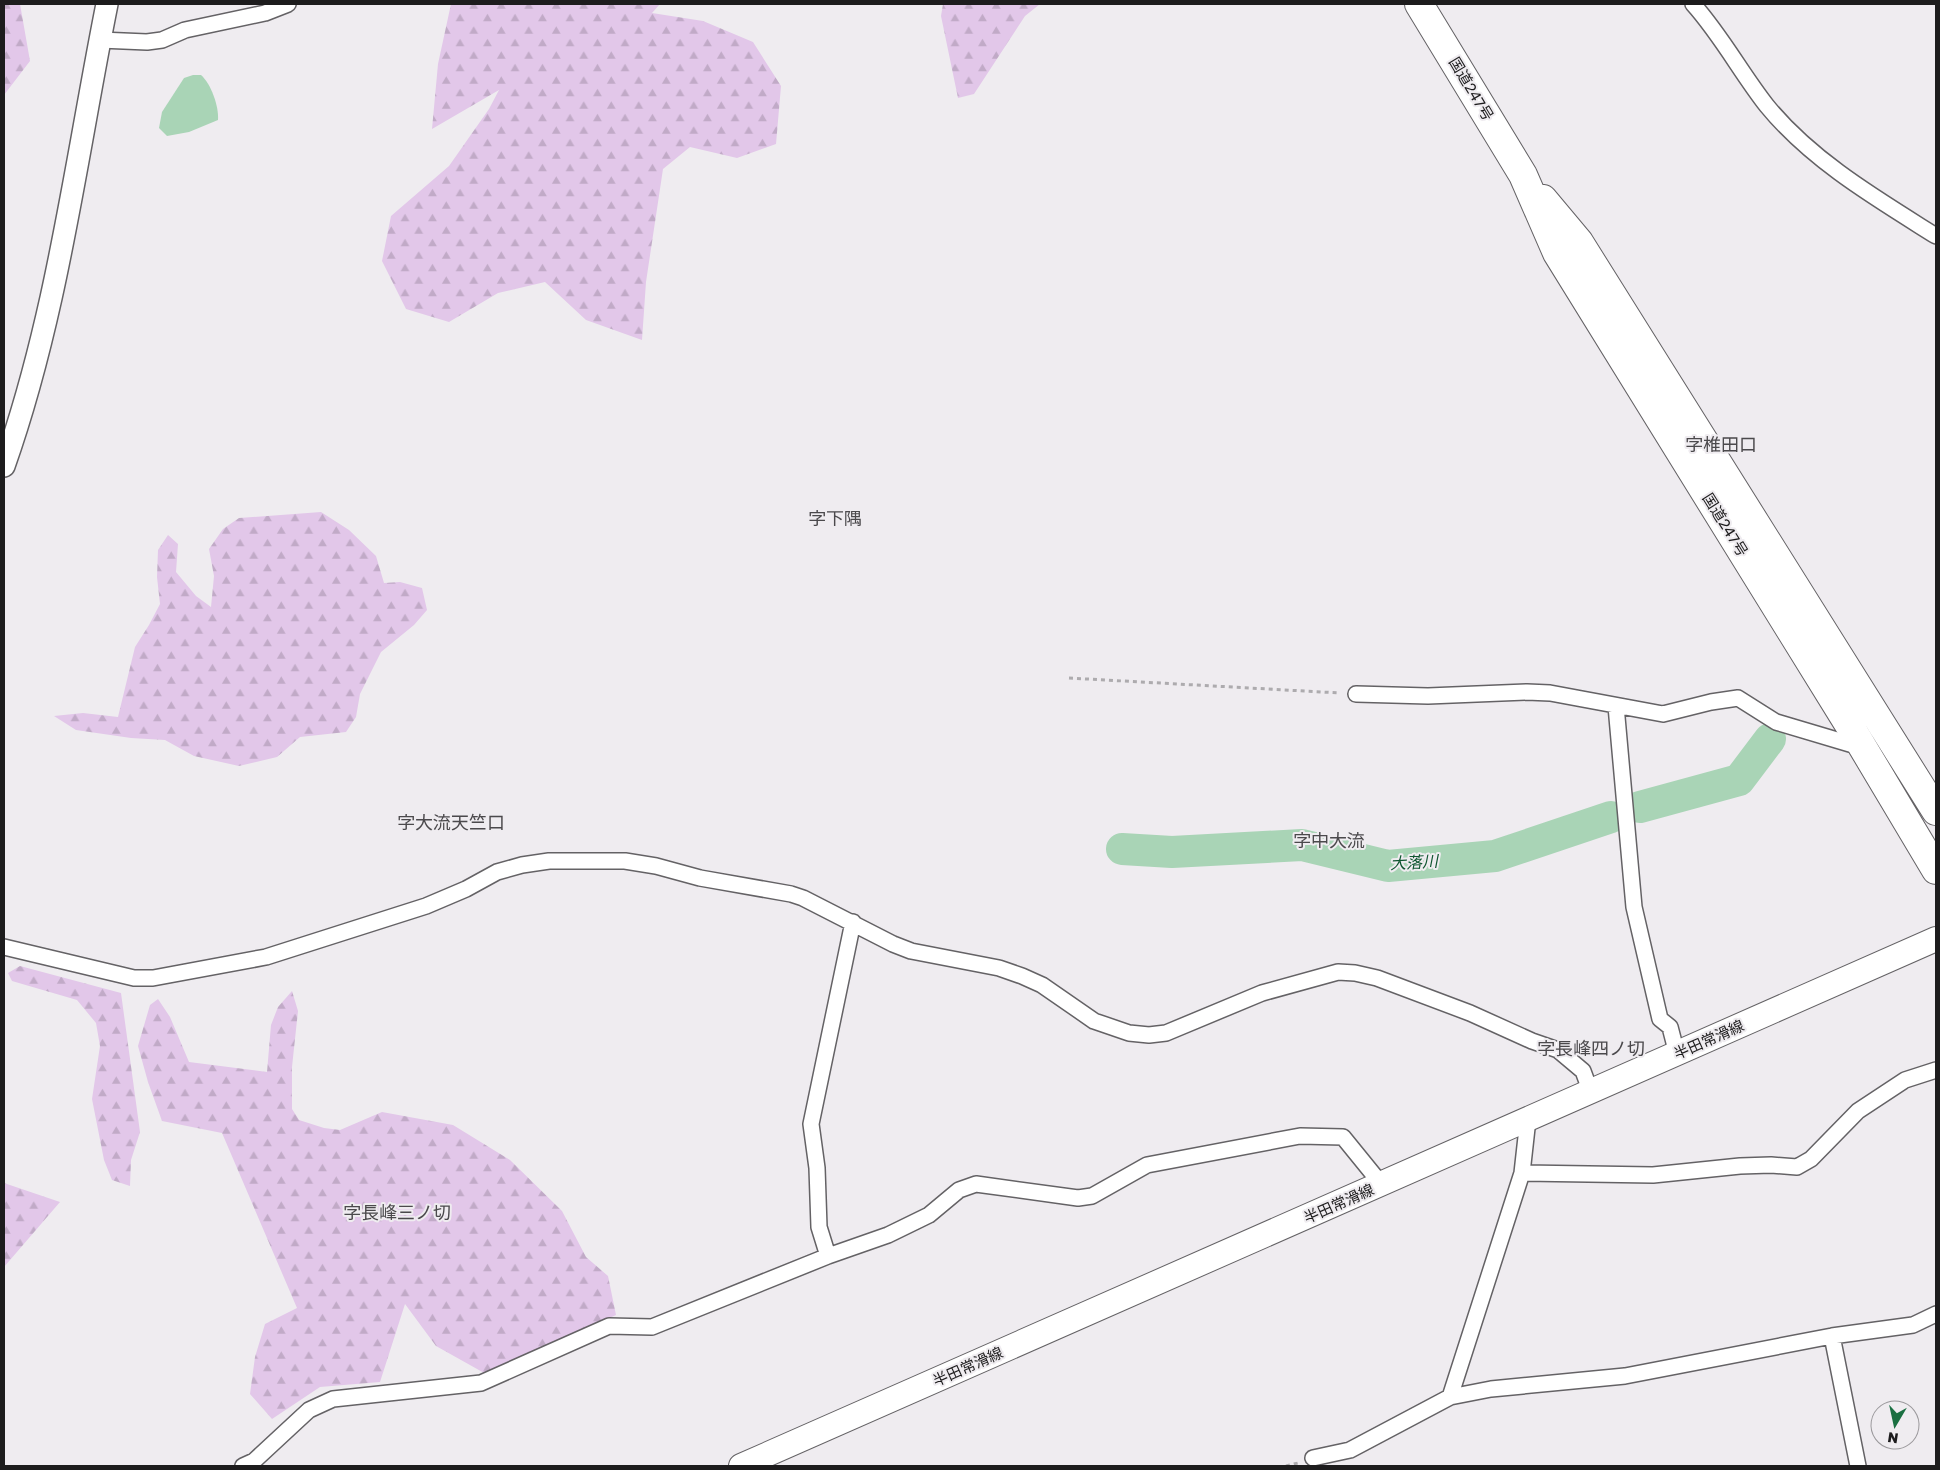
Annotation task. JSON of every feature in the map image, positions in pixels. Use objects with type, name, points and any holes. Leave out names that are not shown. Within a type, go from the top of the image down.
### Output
[{"type":"highway","name":"国道247号","points":[[1419,4],[1523,175],[1557,253],[1936,870]]},
{"type":"highway","name":"国道247号","points":[[1523,175],[1579,242],[1936,811]]},
{"type":"main road","name":"半田常滑線","points":[[741,1466],[1382,1185],[1528,1120],[1590,1090],[1677,1054],[1936,939]]},
{"type":"street","points":[[4,466],[35,370],[51,300],[107,4]]},
{"type":"street","points":[[100,40],[147,42],[162,40],[185,30],[256,15],[288,4]]},
{"type":"street","points":[[1693,4],[1768,107],[1798,138],[1838,172],[1936,236]]},
{"type":"street","points":[[1356,694],[1428,696],[1527,692],[1550,693],[1663,714],[1711,702],[1738,698],[1776,722],[1850,744],[1858,741]]},
{"type":"street","points":[[1616,706],[1634,907],[1660,1019],[1670,1027],[1677,1054]]},
{"type":"street","points":[[4,947],[134,978],[153,978],[266,957],[426,906],[466,889],[497,872],[522,865],[549,861],[625,861],[803,898],[893,944],[911,951],[999,968],[1022,976],[1042,985],[1094,1022],[1129,1033],[1148,1035],[1166,1033],[1262,993],[1338,972],[1356,973],[1377,978],[1470,1013],[1532,1041],[1558,1050],[1583,1071],[1590,1090]]},
{"type":"street","points":[[828,1256],[818,1227],[817,1168],[811,1124],[853,922]]},
{"type":"street","points":[[1522,1173],[1653,1175],[1740,1166],[1771,1165],[1797,1167],[1811,1160],[1858,1111],[1905,1080],[1936,1070]]},
{"type":"street","points":[[1450,1398],[1522,1173],[1528,1120]]},
{"type":"street","points":[[243,1466],[254,1461],[309,1410],[333,1399],[481,1383],[609,1326],[652,1327],[828,1256],[888,1235],[929,1215],[959,1190],[976,1184],[1078,1198],[1092,1196],[1147,1165],[1300,1136],[1343,1137],[1382,1185]]},
{"type":"street","points":[[1313,1458],[1350,1450],[1450,1398],[1491,1389],[1626,1376],[1832,1336],[1913,1325],[1936,1314]]},
{"type":"street","points":[[1832,1336],[1858,1466]]},
{"type":"path","points":[[1069,678],[1356,694]]},
{"type":"green space","points":[[4,4],[20,4],[30,61],[4,95]]},
{"type":"green space","points":[[451,4],[660,4],[652,13],[703,21],[753,42],[781,86],[776,144],[737,158],[690,147],[663,169],[646,282],[642,340],[586,320],[545,282],[498,293],[449,322],[406,309],[382,261],[391,216],[449,166],[489,109],[499,90],[432,129],[438,64]]},
{"type":"green space","points":[[943,4],[1040,4],[1025,16],[974,94],[958,98],[941,16]]},
{"type":"green space","points":[[321,512],[349,530],[376,556],[384,583],[400,582],[422,588],[427,610],[414,625],[381,652],[360,694],[356,717],[346,732],[300,737],[277,757],[239,766],[194,756],[165,740],[131,738],[76,730],[54,716],[83,713],[118,717],[135,647],[160,604],[157,577],[158,550],[168,535],[178,544],[176,572],[196,596],[211,607],[214,576],[209,549],[223,529],[239,518]]},
{"type":"green space","points":[[20,966],[121,993],[140,1132],[131,1160],[130,1186],[112,1180],[104,1160],[92,1099],[100,1046],[96,1023],[77,1000],[12,981],[8,973]]},
{"type":"green space","points":[[292,991],[298,1011],[292,1067],[292,1109],[299,1120],[324,1128],[340,1130],[382,1112],[453,1125],[510,1160],[562,1211],[586,1257],[608,1276],[616,1315],[486,1374],[436,1346],[405,1304],[380,1382],[320,1387],[272,1419],[250,1394],[255,1357],[265,1324],[297,1308],[222,1133],[162,1121],[138,1046],[150,1005],[158,999],[170,1017],[189,1062],[267,1072],[271,1025],[278,1007]]},
{"type":"green space","points":[[4,1183],[60,1202],[4,1267]]},
{"type":"shaded area","points":[[201,75],[208,84],[216,102],[218,120],[189,132],[167,136],[159,128],[162,112],[184,78]]},
{"type":"waterway","name":"大落川","points":[[1640,807],[1739,780],[1770,739]]},
{"type":"waterway","name":"大落川","points":[[1122,849],[1172,852],[1302,845],[1388,866],[1495,856],[1611,817]]},
{"type":"district","name":"字椎田口","points":[[1721,445]]},
{"type":"district","name":"字下隅","points":[[835,519]]},
{"type":"district","name":"字大流天竺口","points":[[451,823]]},
{"type":"district","name":"字中大流","points":[[1329,841]]},
{"type":"district","name":"字長峰四ノ切","points":[[1591,1049]]},
{"type":"district","name":"字長峰三ノ切","points":[[397,1213]]}]
